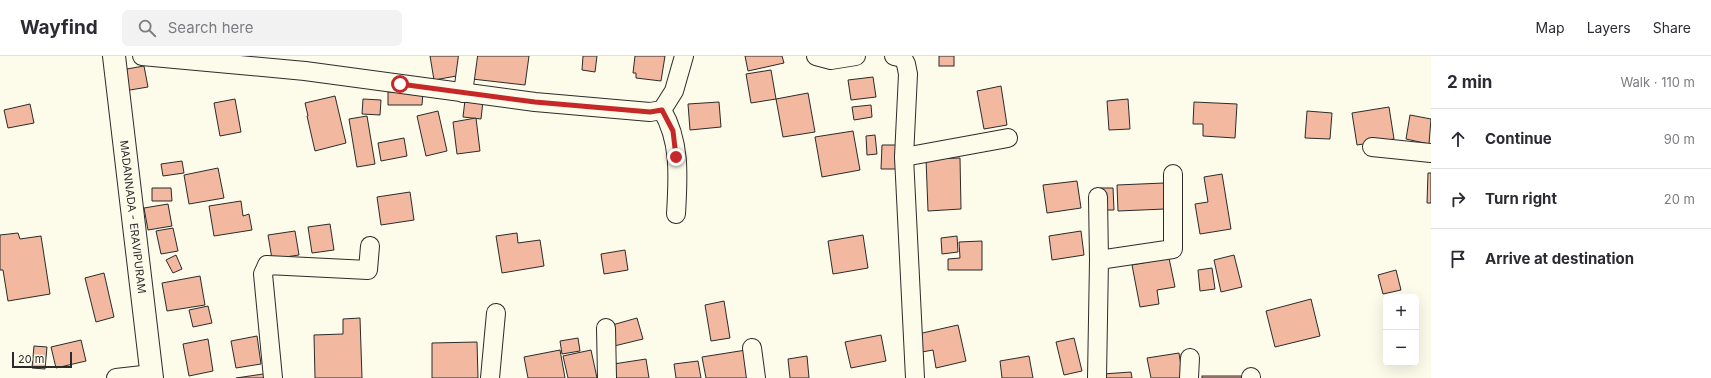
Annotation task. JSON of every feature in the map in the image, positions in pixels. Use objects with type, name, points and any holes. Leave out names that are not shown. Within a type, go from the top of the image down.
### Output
[{"type":"main road","name":"MADANNADA - ERAVIPURAM","points":[[114,56],[152,376]]},
{"type":"street","points":[[142,56],[305,71],[535,102],[650,112],[662,110],[674,91],[684,56]]},
{"type":"street","points":[[463,93],[468,56]]},
{"type":"street","points":[[816,56],[831,60],[856,56]]},
{"type":"street","points":[[894,56],[903,58],[908,74],[904,156],[915,378]]},
{"type":"street","points":[[662,110],[673,131],[677,162],[676,214]]},
{"type":"street","points":[[904,156],[1008,138]]},
{"type":"street","points":[[1372,147],[1431,153]]},
{"type":"street","points":[[1099,260],[1173,249],[1173,174]]},
{"type":"street","points":[[1097,378],[1099,260],[1098,197]]},
{"type":"street","points":[[273,378],[263,274],[267,265],[368,270],[370,246]]},
{"type":"street","points":[[490,378],[496,313]]},
{"type":"street","points":[[606,328],[607,378]]},
{"type":"street","points":[[752,348],[756,378]]},
{"type":"street","points":[[1189,378],[1190,358]]},
{"type":"street","points":[[116,378],[152,376]]},
{"type":"building","points":[[430,56],[459,56],[462,75],[434,80]]},
{"type":"building","points":[[475,56],[529,56],[525,85],[472,79]]},
{"type":"building","points":[[583,56],[597,56],[595,72],[582,70]]},
{"type":"building","points":[[635,56],[665,56],[661,81],[636,78],[636,73],[633,73]]},
{"type":"building","points":[[745,56],[782,56],[784,63],[748,71]]},
{"type":"building","points":[[939,56],[954,56],[954,66],[939,66]]},
{"type":"building","points":[[144,66],[148,87],[124,91],[121,70]]},
{"type":"building","points":[[771,70],[776,99],[751,103],[746,74]]},
{"type":"building","points":[[873,77],[876,97],[851,100],[848,80]]},
{"type":"building","points":[[1001,86],[1007,125],[984,129],[977,91]]},
{"type":"building","points":[[388,92],[423,92],[422,105],[388,105]]},
{"type":"building","points":[[808,93],[815,132],[783,137],[776,99]]},
{"type":"building","points":[[335,96],[346,143],[315,151],[305,103]]},
{"type":"building","points":[[235,99],[241,132],[220,136],[214,103]]},
{"type":"building","points":[[363,99],[381,100],[380,115],[362,114]]},
{"type":"building","points":[[1128,99],[1130,129],[1109,130],[1107,101]]},
{"type":"building","points":[[465,100],[483,101],[481,119],[463,117]]},
{"type":"building","points":[[719,102],[721,127],[690,130],[688,104]]},
{"type":"building","points":[[1194,102],[1237,104],[1235,138],[1203,136],[1203,124],[1193,124]]},
{"type":"building","points":[[30,104],[34,123],[8,128],[4,110]]},
{"type":"building","points":[[871,105],[872,117],[854,120],[852,107]]},
{"type":"building","points":[[1389,107],[1394,139],[1357,145],[1352,113]]},
{"type":"building","points":[[438,111],[447,151],[426,156],[417,116]]},
{"type":"building","points":[[1307,111],[1332,113],[1330,139],[1305,138]]},
{"type":"building","points":[[1410,115],[1431,119],[1429,144],[1406,139]]},
{"type":"building","points":[[367,116],[375,164],[357,167],[349,119]]},
{"type":"building","points":[[476,118],[480,151],[457,154],[453,122]]},
{"type":"building","points":[[853,131],[860,170],[822,177],[815,137]]},
{"type":"building","points":[[875,135],[877,154],[867,155],[866,136]]},
{"type":"building","points":[[404,138],[407,156],[381,161],[378,143]]},
{"type":"building","points":[[882,145],[899,145],[898,169],[881,169]]},
{"type":"building","points":[[960,158],[961,209],[928,211],[926,159]]},
{"type":"building","points":[[182,161],[184,173],[163,176],[161,164]]},
{"type":"building","points":[[218,168],[224,198],[189,204],[184,175]]},
{"type":"building","points":[[1428,173],[1431,173],[1431,203],[1427,203]]},
{"type":"building","points":[[1222,174],[1231,229],[1200,234],[1195,204],[1208,202],[1204,177]]},
{"type":"building","points":[[1077,181],[1081,208],[1047,213],[1043,185]]},
{"type":"building","points":[[1164,183],[1165,209],[1118,211],[1117,185]]},
{"type":"building","points":[[152,188],[171,188],[172,201],[152,201]]},
{"type":"building","points":[[1100,188],[1113,188],[1114,210],[1101,210]]},
{"type":"building","points":[[410,192],[414,220],[381,225],[377,197]]},
{"type":"building","points":[[241,201],[243,216],[249,214],[252,230],[214,236],[209,206]]},
{"type":"building","points":[[168,204],[172,226],[148,230],[144,208]]},
{"type":"building","points":[[330,224],[334,250],[312,253],[308,227]]},
{"type":"building","points":[[173,228],[178,251],[161,254],[156,231]]},
{"type":"building","points":[[295,231],[299,255],[272,259],[268,235]]},
{"type":"building","points":[[1081,231],[1084,255],[1052,260],[1049,236]]},
{"type":"building","points":[[18,233],[20,239],[41,236],[50,294],[8,301],[3,270],[0,270],[0,235]]},
{"type":"building","points":[[517,233],[518,243],[540,240],[544,266],[502,273],[496,236]]},
{"type":"building","points":[[863,235],[868,268],[833,274],[828,241]]},
{"type":"building","points":[[957,236],[958,252],[942,254],[941,238]]},
{"type":"building","points":[[982,241],[982,270],[948,270],[948,259],[960,258],[959,242]]},
{"type":"building","points":[[625,250],[628,270],[604,274],[601,254]]},
{"type":"building","points":[[176,255],[182,269],[173,273],[166,260]]},
{"type":"building","points":[[1234,255],[1242,287],[1221,292],[1214,260]]},
{"type":"building","points":[[1169,258],[1175,287],[1157,290],[1159,304],[1140,307],[1132,265]]},
{"type":"building","points":[[1212,268],[1215,289],[1200,291],[1198,270]]},
{"type":"building","points":[[1396,270],[1401,290],[1383,294],[1378,275]]},
{"type":"building","points":[[104,273],[114,317],[96,322],[85,278]]},
{"type":"building","points":[[200,276],[205,305],[167,311],[162,283]]},
{"type":"building","points":[[1311,299],[1320,336],[1275,347],[1266,311]]},
{"type":"building","points":[[724,301],[730,338],[711,341],[705,305]]},
{"type":"building","points":[[208,306],[212,323],[193,327],[189,310]]},
{"type":"building","points":[[360,318],[362,378],[315,378],[314,335],[343,334],[343,319]]},
{"type":"building","points":[[637,318],[643,339],[610,347],[605,327]]},
{"type":"building","points":[[958,325],[966,361],[936,368],[933,350],[922,352],[918,334]]},
{"type":"building","points":[[881,335],[886,361],[851,368],[845,342]]},
{"type":"building","points":[[257,336],[261,364],[236,368],[231,341]]},
{"type":"building","points":[[578,338],[580,351],[562,354],[560,341]]},
{"type":"building","points":[[1074,338],[1082,371],[1064,375],[1056,342]]},
{"type":"building","points":[[208,339],[213,371],[189,376],[183,344]]},
{"type":"building","points":[[81,340],[86,361],[56,368],[51,347]]},
{"type":"building","points":[[477,342],[478,378],[432,378],[432,343]]},
{"type":"building","points":[[34,346],[47,347],[45,369],[32,368]]},
{"type":"building","points":[[560,350],[565,378],[528,378],[524,357]]},
{"type":"building","points":[[591,350],[597,378],[568,378],[563,356]]},
{"type":"building","points":[[746,350],[751,378],[706,378],[702,357]]},
{"type":"building","points":[[1179,353],[1183,378],[1151,378],[1147,358]]},
{"type":"building","points":[[807,356],[809,378],[790,378],[788,359]]},
{"type":"building","points":[[1029,356],[1033,378],[1002,378],[1000,361]]},
{"type":"building","points":[[646,359],[649,378],[609,378],[607,365]]},
{"type":"building","points":[[698,361],[701,378],[676,378],[674,364]]},
{"type":"building","points":[[1131,372],[1132,378],[1103,378],[1103,374]]},
{"type":"building","points":[[270,373],[271,378],[236,378]]},
{"type":"building","points":[[1202,376],[1243,376],[1243,378],[1202,378]]},
{"type":"route","points":[[400,84],[535,102],[650,112],[662,110],[673,131],[676,157]]}]
